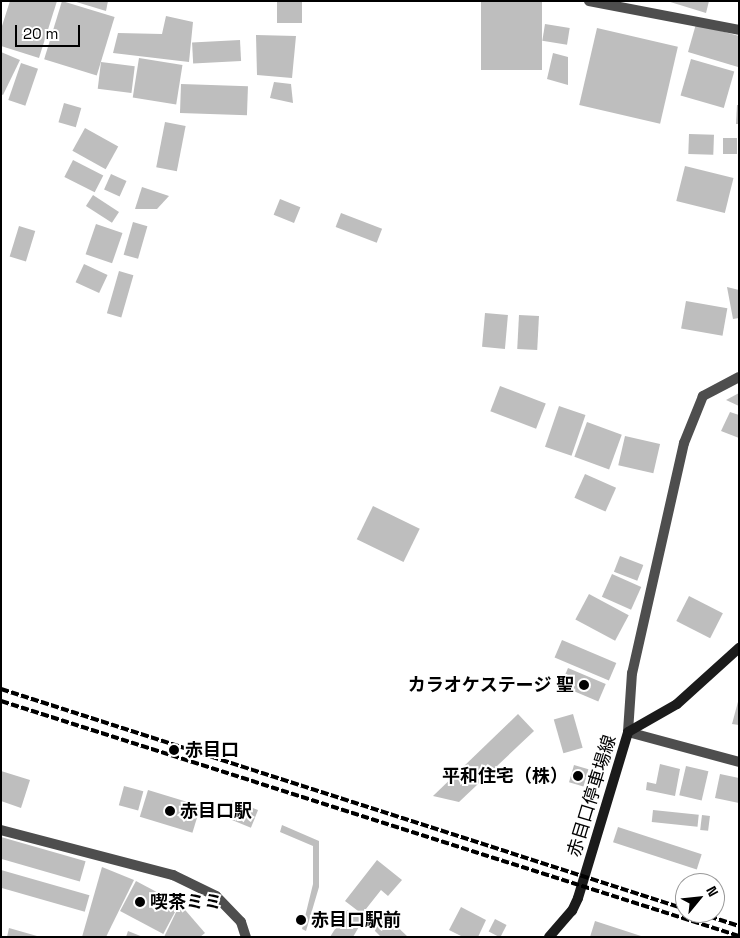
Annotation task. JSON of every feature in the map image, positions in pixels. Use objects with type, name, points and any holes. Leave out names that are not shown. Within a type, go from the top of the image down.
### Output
[{"type":"main road","name":"赤目口停車場線","points":[[549,937],[572,912],[578,898],[628,732],[677,704],[739,648]]},
{"type":"street","points":[[590,1],[739,30]]},
{"type":"street","points":[[739,377],[702,396],[684,443],[632,673],[628,732],[739,762]]},
{"type":"street","points":[[1,830],[173,875],[216,896],[241,922],[246,937]]},
{"type":"building","points":[[10,1],[57,1],[39,58],[1,46],[1,29]]},
{"type":"building","points":[[62,1],[115,17],[97,75],[44,59]]},
{"type":"building","points":[[73,1],[108,1],[106,11]]},
{"type":"building","points":[[277,1],[302,1],[302,23],[277,23]]},
{"type":"building","points":[[481,1],[542,1],[542,70],[481,70]]},
{"type":"building","points":[[667,1],[709,1],[706,13]]},
{"type":"building","points":[[166,16],[193,22],[189,62],[113,53],[118,33],[162,34]]},
{"type":"building","points":[[545,24],[570,28],[567,45],[542,41]]},
{"type":"building","points":[[696,24],[739,36],[738,67],[688,52]]},
{"type":"building","points":[[597,28],[678,47],[660,124],[579,105]]},
{"type":"building","points":[[256,35],[296,36],[292,78],[257,75]]},
{"type":"building","points":[[240,40],[241,61],[193,63],[192,43]]},
{"type":"building","points":[[1,52],[20,60],[3,95],[1,94]]},
{"type":"building","points":[[553,53],[568,57],[568,85],[547,79]]},
{"type":"building","points":[[139,58],[182,65],[176,104],[133,98]]},
{"type":"building","points":[[691,59],[734,71],[724,108],[681,96]]},
{"type":"building","points":[[101,62],[135,66],[131,93],[98,89]]},
{"type":"building","points":[[21,63],[38,69],[25,106],[8,100]]},
{"type":"building","points":[[274,82],[291,84],[293,103],[270,98]]},
{"type":"building","points":[[181,84],[248,86],[247,115],[180,113]]},
{"type":"building","points":[[64,103],[81,108],[76,127],[58,122]]},
{"type":"building","points":[[737,105],[739,105],[739,124],[736,124]]},
{"type":"building","points":[[165,122],[186,126],[177,171],[156,167]]},
{"type":"building","points":[[85,128],[118,146],[106,169],[72,151]]},
{"type":"building","points":[[689,134],[714,135],[713,155],[688,154]]},
{"type":"building","points":[[723,138],[737,138],[737,154],[723,154]]},
{"type":"building","points":[[73,160],[103,175],[95,192],[64,177]]},
{"type":"building","points":[[685,166],[734,178],[725,213],[676,201]]},
{"type":"building","points":[[111,174],[127,181],[120,196],[104,190]]},
{"type":"building","points":[[142,187],[169,196],[157,209],[135,209]]},
{"type":"building","points":[[93,195],[119,212],[112,223],[86,206]]},
{"type":"building","points":[[280,199],[300,207],[294,223],[274,215]]},
{"type":"building","points":[[341,213],[382,229],[377,243],[336,227]]},
{"type":"building","points":[[133,222],[147,226],[138,259],[124,255]]},
{"type":"building","points":[[96,224],[122,233],[112,263],[86,254]]},
{"type":"building","points":[[19,226],[35,231],[26,262],[10,257]]},
{"type":"building","points":[[84,264],[108,275],[99,293],[76,282]]},
{"type":"building","points":[[119,271],[133,275],[121,317],[107,313]]},
{"type":"building","points":[[727,287],[739,290],[739,318],[733,319]]},
{"type":"building","points":[[686,301],[727,308],[722,336],[681,329]]},
{"type":"building","points":[[485,313],[508,315],[505,349],[482,347]]},
{"type":"building","points":[[519,315],[539,316],[537,350],[517,349]]},
{"type":"building","points":[[500,386],[546,404],[536,429],[490,411]]},
{"type":"building","points":[[739,393],[739,406],[726,400]]},
{"type":"building","points":[[559,406],[585,415],[571,456],[545,447]]},
{"type":"building","points":[[730,412],[739,415],[739,438],[721,431]]},
{"type":"building","points":[[587,422],[622,435],[609,469],[574,457]]},
{"type":"building","points":[[625,436],[660,444],[653,473],[618,465]]},
{"type":"building","points":[[585,474],[616,488],[605,512],[574,498]]},
{"type":"building","points":[[373,506],[420,529],[404,562],[357,539]]},
{"type":"building","points":[[620,556],[643,565],[637,581],[614,572]]},
{"type":"building","points":[[612,574],[641,587],[631,610],[602,597]]},
{"type":"building","points":[[589,594],[629,615],[615,641],[575,620]]},
{"type":"building","points":[[689,596],[723,613],[710,638],[676,621]]},
{"type":"building","points":[[562,640],[616,663],[609,681],[555,657]]},
{"type":"building","name":"カラオケステージ 聖","points":[[568,668],[606,684],[598,702],[561,685]]},
{"type":"building","points":[[739,698],[739,725],[732,724]]},
{"type":"building","points":[[518,714],[534,731],[459,802],[433,796]]},
{"type":"building","points":[[573,714],[583,748],[563,753],[554,720]]},
{"type":"building","points":[[660,764],[680,769],[675,796],[646,790],[647,782],[656,784]]},
{"type":"building","name":"平和住宅（株）","points":[[574,765],[588,769],[583,786],[569,782]]},
{"type":"building","points":[[686,766],[708,771],[702,800],[679,795]]},
{"type":"building","points":[[1,771],[30,780],[21,808],[1,801]]},
{"type":"building","points":[[720,774],[739,778],[739,803],[715,798]]},
{"type":"building","points":[[124,786],[143,791],[138,810],[119,805]]},
{"type":"building","name":"赤目口駅","points":[[148,790],[201,806],[192,833],[140,817]]},
{"type":"building","points":[[233,800],[258,810],[251,828],[226,818]]},
{"type":"building","points":[[653,810],[699,815],[697,827],[652,822]]},
{"type":"building","points":[[702,815],[710,816],[708,831],[700,830]]},
{"type":"building","points":[[282,825],[319,841],[319,887],[306,931],[302,929],[313,884],[313,846],[280,832]]},
{"type":"building","points":[[618,827],[702,854],[697,869],[613,842]]},
{"type":"building","points":[[1,837],[86,861],[80,881],[1,859]]},
{"type":"building","points":[[377,860],[402,880],[388,896],[381,890],[362,914],[345,901]]},
{"type":"building","points":[[102,867],[134,880],[106,937],[82,937]]},
{"type":"building","points":[[1,870],[89,895],[85,912],[1,888]]},
{"type":"building","points":[[136,881],[179,904],[163,934],[120,911]]},
{"type":"building","points":[[180,904],[205,933],[200,937],[164,937]]},
{"type":"building","points":[[461,907],[486,920],[478,937],[463,937],[449,930]]},
{"type":"building","points":[[347,910],[363,920],[353,937],[330,937]]},
{"type":"building","points":[[386,916],[408,937],[381,937],[374,930]]},
{"type":"building","points":[[495,919],[507,925],[500,937],[489,931]]},
{"type":"building","points":[[595,921],[641,936],[590,937]]},
{"type":"building","points":[[9,928],[37,936],[37,937],[7,937]]},
{"type":"building","points":[[128,931],[143,937],[126,937]]},
{"type":"railway","points":[[1,689],[675,906]]},
{"type":"railway","points":[[1,701],[739,936]]},
{"type":"railway","points":[[725,921],[739,926]]},
{"type":"place","name":"カラオケステージ 聖","points":[[584,685]]},
{"type":"place","name":"赤目口","points":[[174,750]]},
{"type":"place","name":"平和住宅（株）","points":[[578,776]]},
{"type":"place","name":"赤目口駅","points":[[170,811]]},
{"type":"place","name":"喫茶ミミ","points":[[140,902]]},
{"type":"place","name":"赤目口駅前","points":[[301,920]]}]
